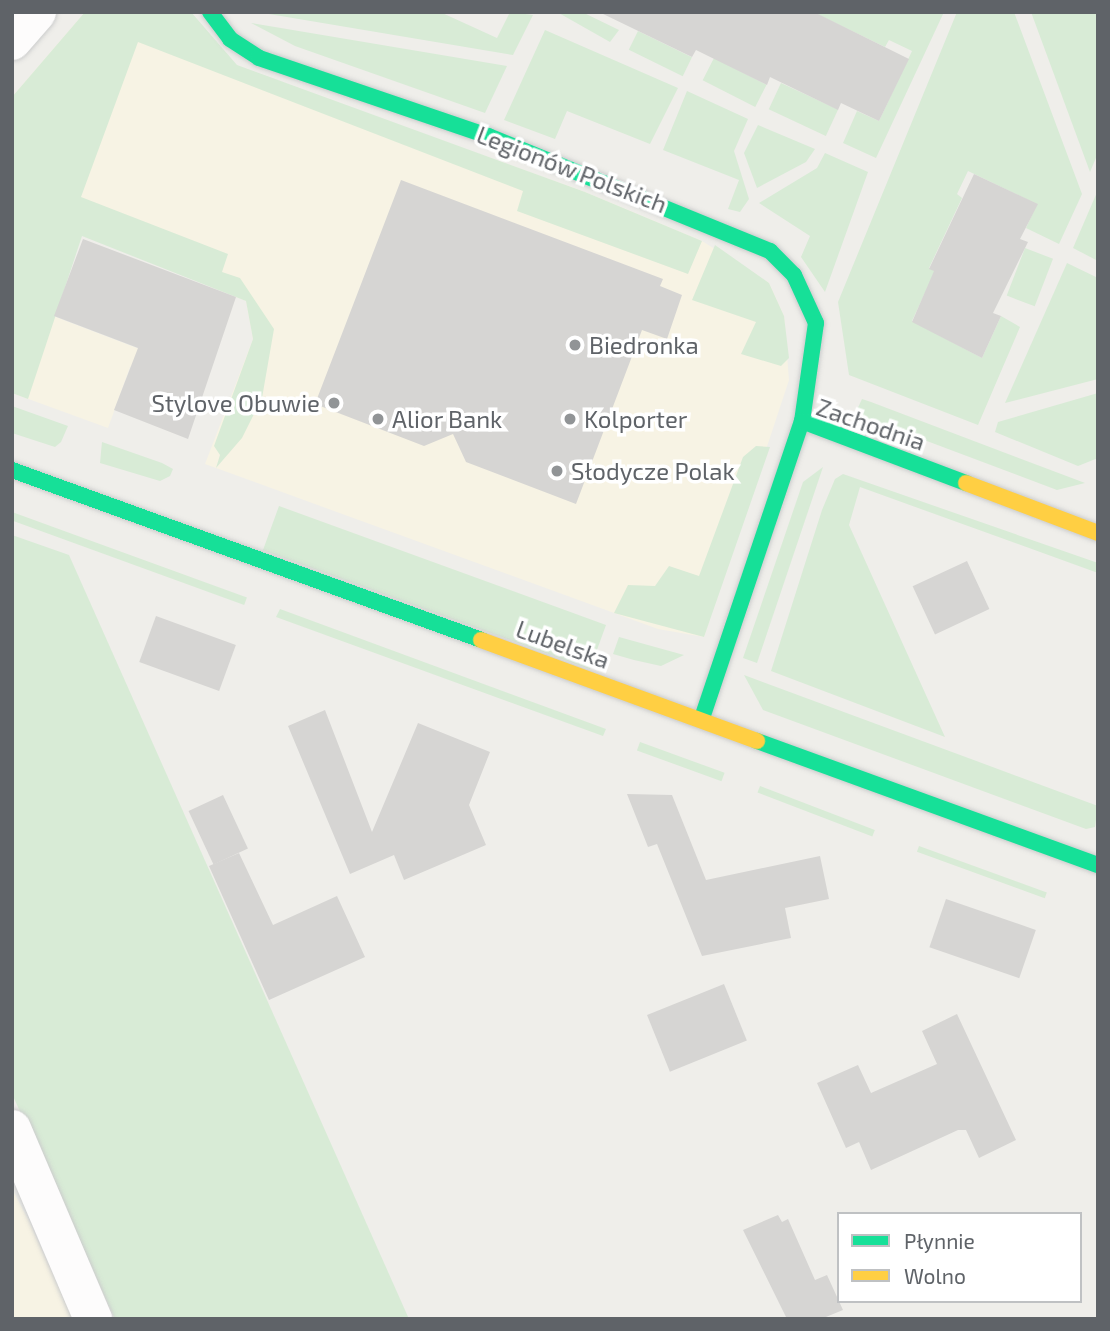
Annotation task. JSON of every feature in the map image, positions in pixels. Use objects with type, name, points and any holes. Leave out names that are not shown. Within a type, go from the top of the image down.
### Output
[{"type":"street","points":[[12,41],[37,12]]},
{"type":"street","name":"Legionów Polskich","points":[[209,12],[230,39],[259,58],[488,136],[729,230],[782,259],[810,302],[816,323],[802,421]]},
{"type":"street","name":"Zachodnia","points":[[702,718],[802,421],[1088,521]]},
{"type":"street","name":"Lubelska","points":[[12,470],[702,718],[1098,865]]},
{"type":"street","points":[[12,1129],[93,1319]]},
{"type":"shaded area","points":[[85,12],[585,192],[702,241],[769,283],[784,316],[789,380],[704,637],[658,629],[205,464],[253,339],[246,301],[79,232],[53,316],[150,353],[130,367],[108,428],[12,393],[12,97]]},
{"type":"shaded area","points":[[12,1189],[28,1219],[73,1319],[12,1319]]},
{"type":"green space","points":[[85,12],[191,12],[237,65],[585,192],[702,241],[688,274],[517,211],[523,191],[138,42],[81,197],[228,254],[222,272],[240,278],[274,329],[262,398],[242,438],[216,468],[220,455],[214,446],[253,339],[246,301],[82,236],[28,399],[12,393],[12,97]]},
{"type":"green space","points":[[257,12],[440,12],[497,38],[510,12],[533,15],[513,55]]},
{"type":"green space","points":[[557,12],[582,12],[619,30],[610,42]]},
{"type":"green space","points":[[796,12],[944,12],[876,158],[843,143],[857,111],[879,121],[912,51],[889,40],[885,47],[815,13]]},
{"type":"green space","points":[[957,12],[1014,12],[1082,194],[1059,244],[1026,228],[1037,204],[968,171],[957,194],[962,198],[929,268],[935,271],[912,321],[982,358],[1001,316],[1020,327],[978,425],[849,375],[838,302]]},
{"type":"green space","points":[[1031,12],[1098,12],[1098,153],[1090,172]]},
{"type":"green space","points":[[251,23],[507,66],[485,113],[295,46]]},
{"type":"green space","points":[[545,30],[678,88],[650,144],[567,111],[555,139],[504,120]]},
{"type":"green space","points":[[638,31],[692,57],[683,76],[629,50]]},
{"type":"green space","points":[[714,58],[767,85],[755,107],[703,80]]},
{"type":"green space","points":[[781,83],[838,110],[826,136],[769,109]]},
{"type":"green space","points":[[687,91],[748,119],[734,151],[749,199],[740,212],[728,209],[739,180],[663,150]]},
{"type":"green space","points":[[758,125],[815,149],[806,162],[757,188],[744,153]]},
{"type":"green space","points":[[825,153],[868,172],[825,292],[801,257],[810,236],[759,203],[817,168]]},
{"type":"green space","points":[[1098,190],[1098,261],[1073,248]]},
{"type":"green space","points":[[715,245],[769,283],[784,316],[789,358],[781,366],[741,354],[756,322],[692,300]]},
{"type":"green space","points":[[1025,248],[1053,259],[1035,306],[1007,296]]},
{"type":"green space","points":[[1067,263],[1098,278],[1098,379],[1005,403]]},
{"type":"green space","points":[[1098,393],[1098,458],[1078,466],[995,432],[998,422]]},
{"type":"green space","points":[[862,399],[1085,483],[1057,490],[855,414]]},
{"type":"green space","points":[[12,406],[68,426],[61,442],[55,447],[12,433]]},
{"type":"green space","points":[[102,442],[162,463],[173,469],[170,476],[160,481],[100,463]]},
{"type":"green space","points":[[756,446],[770,447],[704,637],[614,613],[628,585],[655,586],[669,566],[699,576],[743,457]]},
{"type":"green space","points":[[823,467],[757,663],[743,658],[803,482]]},
{"type":"green space","points":[[843,474],[1098,563],[1098,573],[860,487],[849,525],[945,737],[771,671],[822,510],[835,479]]},
{"type":"green space","points":[[279,506],[606,625],[590,669],[263,550]]},
{"type":"green space","points":[[12,512],[247,598],[244,605],[12,521]]},
{"type":"green space","points":[[12,535],[69,555],[409,1319],[115,1319],[12,1094]]},
{"type":"green space","points":[[280,609],[606,729],[603,736],[276,617]]},
{"type":"green space","points":[[619,637],[684,655],[661,666],[634,660],[613,654]]},
{"type":"green space","points":[[744,675],[1098,806],[1095,827],[1086,829],[763,710]]},
{"type":"green space","points":[[640,742],[725,773],[721,781],[637,750]]},
{"type":"green space","points":[[760,786],[875,830],[872,837],[757,793]]},
{"type":"green space","points":[[919,846],[1047,893],[1045,898],[917,852]]},
{"type":"building","points":[[599,12],[814,12],[909,59],[879,121],[841,103],[838,110],[770,77],[767,85],[696,50],[692,57]]},
{"type":"building","points":[[974,174],[1038,204],[1020,239],[1028,242],[993,313],[1001,316],[982,358],[912,322],[934,271],[929,269]]},
{"type":"building","points":[[401,180],[663,279],[660,286],[682,295],[667,339],[642,330],[576,504],[466,462],[453,434],[424,446],[315,404]]},
{"type":"building","points":[[83,239],[236,297],[188,439],[114,410],[138,348],[54,316]]},
{"type":"building","points":[[967,561],[989,609],[935,634],[913,586]]},
{"type":"building","points":[[156,616],[236,645],[219,691],[139,662]]},
{"type":"building","points":[[325,710],[372,832],[418,723],[490,752],[469,805],[486,845],[404,880],[394,855],[350,874],[288,726]]},
{"type":"building","points":[[627,794],[672,795],[706,880],[820,856],[829,899],[785,908],[791,938],[702,956],[657,844],[648,847]]},
{"type":"building","points":[[223,795],[248,848],[213,865],[189,811]]},
{"type":"building","points":[[239,853],[273,925],[337,896],[365,957],[269,1000],[209,866]]},
{"type":"building","points":[[946,899],[1036,930],[1019,978],[929,947]]},
{"type":"building","points":[[724,984],[747,1041],[670,1072],[647,1015]]},
{"type":"building","points":[[957,1014],[1016,1140],[979,1158],[966,1130],[958,1130],[871,1170],[859,1142],[846,1148],[817,1083],[858,1065],[871,1093],[937,1064],[922,1031]]},
{"type":"building","points":[[778,1215],[782,1222],[788,1219],[815,1280],[827,1275],[837,1303],[840,1303],[843,1310],[821,1319],[787,1319],[743,1230]]},
{"type":"traffic: fast","points":[[210,12],[230,39],[259,58],[488,136],[770,251],[794,275],[816,323],[802,421]]},
{"type":"traffic: fast","points":[[702,718],[802,421],[966,483]]},
{"type":"traffic: fast","points":[[12,470],[481,640]]},
{"type":"traffic: fast","points":[[757,741],[1098,865]]},
{"type":"traffic: slow","points":[[966,483],[1098,533]]},
{"type":"traffic: slow","points":[[481,640],[757,741]]},
{"type":"place","name":"Biedronka","points":[[575,345]]},
{"type":"place","name":"Stylove Obuwie","points":[[334,403]]},
{"type":"place","name":"Alior Bank","points":[[378,419]]},
{"type":"place","name":"Kolporter","points":[[570,419]]},
{"type":"place","name":"Słodycze Polak","points":[[557,471]]}]
